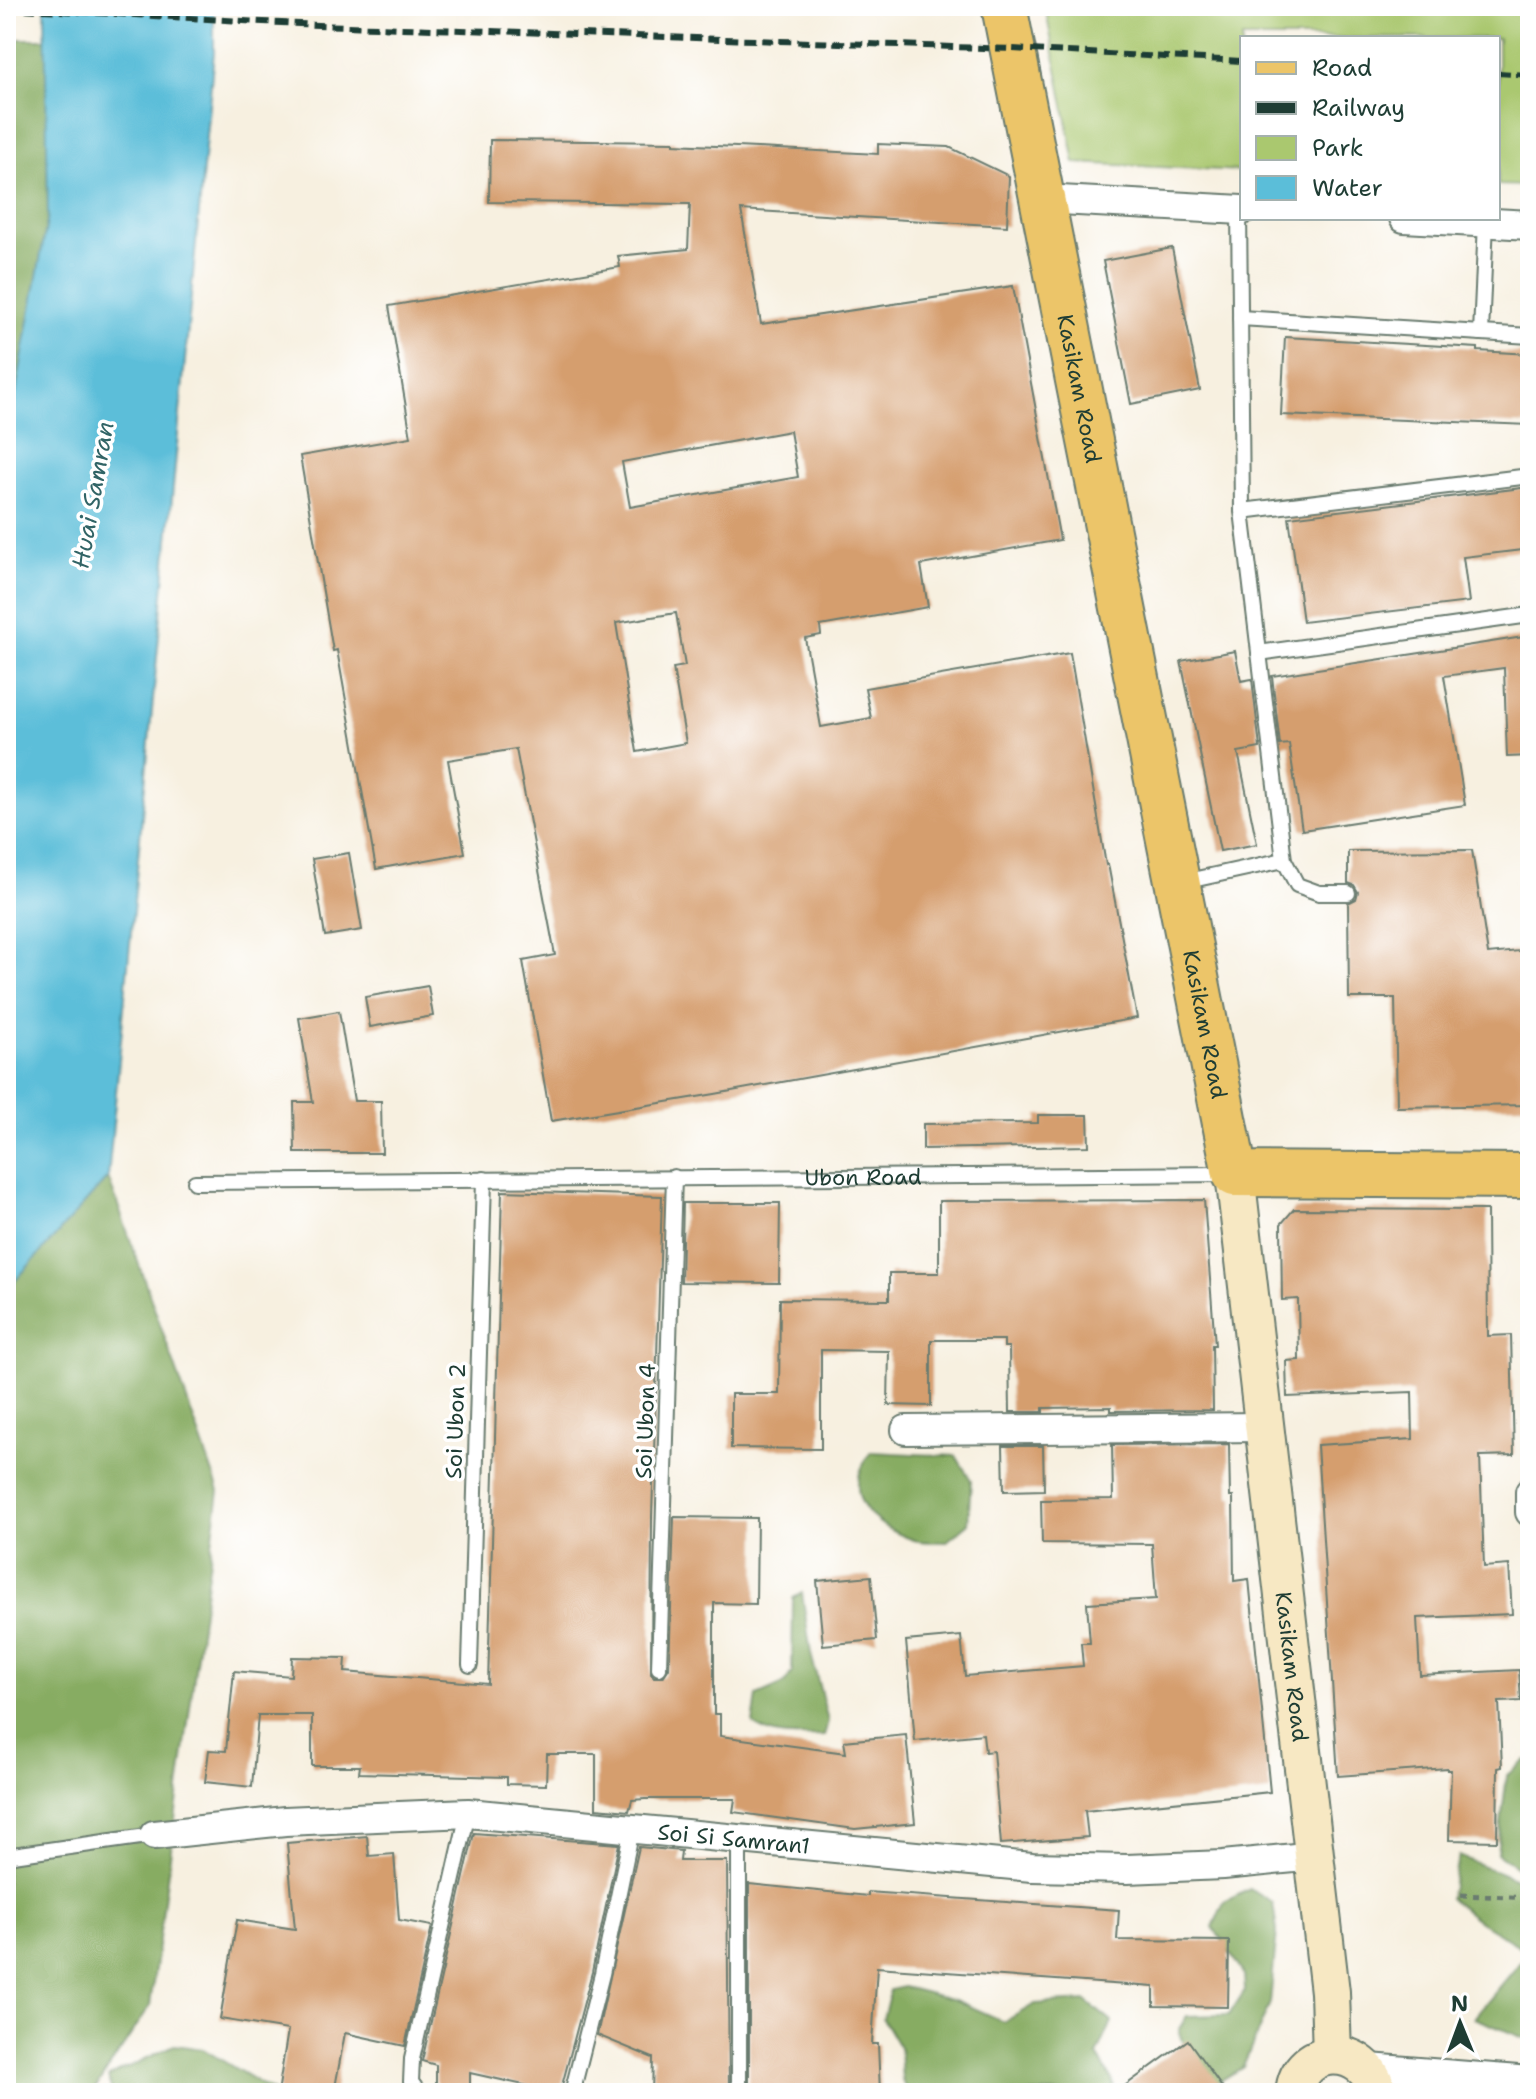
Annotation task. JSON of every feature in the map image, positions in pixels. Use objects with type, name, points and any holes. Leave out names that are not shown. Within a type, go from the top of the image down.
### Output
[{"type":"main road","name":"Kasikam Road","points":[[1004,6],[1235,1174],[1330,1992],[1332,2055]]},
{"type":"main road","name":"Ubon Road","points":[[1235,1174],[1530,1176]]},
{"type":"main road","points":[[1295,2093],[1299,2077],[1305,2069],[1322,2057],[1332,2055],[1352,2058],[1373,2082]]},
{"type":"street","points":[[1042,199],[1240,210]]},
{"type":"street","points":[[1445,220],[1530,225]]},
{"type":"street","points":[[906,1430],[1265,1427]]},
{"type":"street","points":[[1530,1492],[1530,1512]]},
{"type":"street","name":"Soi Si Samran1","points":[[154,1835],[285,1821],[468,1813],[1032,1867],[1127,1869],[1210,1866],[1315,1856]]},
{"type":"street","points":[[1373,2082],[1530,2084]]},
{"type":"lane","points":[[1241,220],[1242,511],[1284,860],[1297,885],[1319,893],[1348,893]]},
{"type":"lane","points":[[1481,333],[1486,222]]},
{"type":"lane","points":[[1240,318],[1530,336]]},
{"type":"lane","points":[[1242,511],[1530,476]]},
{"type":"lane","points":[[1259,653],[1530,615]]},
{"type":"lane","points":[[1177,883],[1284,860]]},
{"type":"lane","name":"Ubon Road","points":[[195,1182],[1235,1174]]},
{"type":"lane","name":"Soi Ubon 4","points":[[659,1668],[674,1177]]},
{"type":"lane","name":"Soi Ubon 2","points":[[470,1665],[475,1239],[484,1179]]},
{"type":"lane","points":[[419,2093],[411,2082],[412,2059],[468,1813]]},
{"type":"lane","points":[[572,2093],[602,1974],[632,1829]]},
{"type":"lane","points":[[6,1856],[154,1835]]},
{"type":"lane","points":[[739,1837],[739,2093]]},
{"type":"path","points":[[1461,1895],[1530,1898]]},
{"type":"green space","points":[[1045,6],[1530,6],[1530,186],[1500,185],[1500,36],[1240,36],[1240,171],[1075,163]]},
{"type":"green space","points":[[6,39],[46,39],[48,216],[6,447]]},
{"type":"green space","points":[[108,1177],[219,1491],[150,2006],[92,2093],[6,2093],[6,1291]]},
{"type":"green space","points":[[871,1452],[956,1456],[971,1480],[968,1524],[946,1542],[914,1540],[885,1526],[864,1507],[859,1495],[858,1482]]},
{"type":"green space","points":[[802,1593],[811,1654],[828,1721],[824,1736],[778,1735],[753,1724],[757,1696],[784,1684],[792,1672],[793,1598]]},
{"type":"green space","points":[[1525,1761],[1530,1762],[1530,1871],[1526,1873],[1497,1853],[1507,1775]]},
{"type":"green space","points":[[1459,1856],[1530,1885],[1530,2037],[1524,2038],[1474,2018],[1529,1952],[1480,1922],[1449,1898]]},
{"type":"green space","points":[[1250,1889],[1273,1903],[1277,1931],[1270,2003],[1243,2067],[1218,2082],[1192,2069],[1179,2029],[1187,2016],[1229,2015],[1245,1990],[1244,1975],[1213,1927],[1224,1902]]},
{"type":"green space","points":[[904,1987],[955,2000],[1004,2022],[1035,2004],[1086,2001],[1112,2022],[1097,2055],[1112,2080],[1115,2093],[907,2093],[902,2080],[900,2048],[883,2019],[890,1990]]},
{"type":"green space","points":[[174,2045],[203,2049],[276,2093],[112,2093],[108,2077]]},
{"type":"water","name":"Huai Samran","points":[[45,6],[214,6],[214,52],[108,1177],[6,1291],[6,447],[48,216]]},
{"type":"building","points":[[490,140],[674,142],[878,154],[878,144],[949,147],[1009,176],[1007,226],[741,210],[761,324],[1013,286],[1060,540],[921,565],[928,607],[820,626],[821,635],[805,638],[821,727],[871,718],[865,688],[1070,653],[1106,865],[1137,1018],[551,1121],[523,961],[555,955],[516,749],[448,760],[465,853],[376,869],[337,650],[333,651],[300,456],[411,437],[389,306],[620,267],[618,256],[688,249],[690,204],[489,202]],"holes":[[[790,431],[798,477],[630,507],[622,462]],[[676,613],[685,666],[673,668],[686,743],[637,752],[616,623]]]},
{"type":"building","points":[[1172,248],[1200,390],[1131,404],[1103,261]]},
{"type":"building","points":[[1285,337],[1530,354],[1530,425],[1281,415]]},
{"type":"building","points":[[1530,487],[1530,549],[1463,557],[1469,602],[1303,622],[1289,517]]},
{"type":"building","points":[[1530,636],[1530,756],[1507,757],[1504,668],[1444,676],[1465,805],[1302,830],[1289,744],[1280,745],[1272,676]]},
{"type":"building","points":[[1235,651],[1241,681],[1252,679],[1260,748],[1238,752],[1257,844],[1220,851],[1181,661]]},
{"type":"building","points":[[1472,850],[1488,954],[1530,950],[1530,1105],[1397,1107],[1395,998],[1349,998],[1348,903],[1356,899],[1358,892],[1354,885],[1348,883],[1348,851]]},
{"type":"building","points":[[349,853],[362,930],[325,936],[312,859]]},
{"type":"building","points":[[428,986],[433,1016],[370,1027],[365,997]]},
{"type":"building","points":[[339,1011],[354,1101],[381,1101],[382,1153],[295,1153],[294,1102],[313,1102],[299,1018]]},
{"type":"building","points":[[1038,1115],[1088,1115],[1089,1146],[923,1149],[923,1124],[1038,1123]]},
{"type":"building","points":[[502,1191],[662,1196],[652,1517],[651,1673],[654,1677],[663,1677],[669,1668],[674,1517],[757,1518],[756,1604],[714,1603],[714,1714],[720,1714],[720,1736],[846,1753],[844,1741],[906,1735],[915,1823],[855,1829],[733,1812],[735,1799],[645,1799],[632,1800],[629,1811],[596,1808],[596,1754],[547,1754],[546,1785],[507,1784],[507,1777],[359,1773],[360,1766],[312,1766],[312,1715],[258,1715],[252,1787],[205,1782],[209,1750],[226,1751],[234,1671],[291,1676],[292,1657],[346,1658],[345,1672],[488,1684]]},
{"type":"building","points":[[1204,1200],[1215,1345],[1212,1345],[1213,1410],[1111,1411],[1111,1407],[1010,1412],[1009,1347],[1004,1347],[1004,1340],[931,1340],[931,1406],[888,1405],[889,1351],[821,1350],[821,1449],[731,1448],[731,1394],[779,1394],[780,1299],[889,1300],[889,1273],[939,1273],[939,1201]]},
{"type":"building","points":[[683,1203],[780,1203],[779,1283],[681,1282]]},
{"type":"building","points":[[1294,1209],[1487,1210],[1488,1336],[1511,1335],[1514,1455],[1480,1456],[1484,1567],[1509,1565],[1512,1614],[1417,1618],[1420,1675],[1519,1670],[1521,1701],[1499,1702],[1502,1767],[1498,1768],[1497,1841],[1449,1840],[1451,1770],[1447,1768],[1338,1776],[1317,1445],[1413,1439],[1412,1392],[1287,1397],[1286,1361],[1299,1360],[1298,1299],[1282,1300],[1281,1224]]},
{"type":"building","points":[[1229,1444],[1234,1581],[1249,1579],[1270,1792],[1085,1811],[1088,1837],[1001,1844],[993,1751],[985,1752],[983,1734],[915,1741],[906,1641],[961,1636],[965,1676],[1083,1666],[1081,1643],[1090,1643],[1087,1603],[1156,1599],[1152,1544],[1042,1543],[1041,1500],[1113,1499],[1112,1445]]},
{"type":"building","points":[[1003,1446],[1043,1446],[1044,1490],[1004,1491]]},
{"type":"building","points":[[871,1576],[877,1640],[823,1645],[817,1581]]},
{"type":"building","points":[[474,1833],[619,1844],[592,1972],[560,2093],[470,2073],[470,2093],[436,2093],[436,2065],[422,2061]]},
{"type":"building","points":[[367,1836],[369,1856],[394,1854],[399,1920],[432,1926],[405,2046],[345,2033],[334,2093],[278,2093],[288,2030],[220,2019],[237,1920],[295,1929],[287,1843]]},
{"type":"building","points":[[639,1847],[681,1851],[680,1861],[727,1861],[729,2093],[652,2093],[653,2058],[597,2035]]},
{"type":"building","points":[[749,1884],[868,1896],[868,1892],[1119,1910],[1117,1940],[1229,1941],[1228,2007],[1154,2006],[1154,1987],[877,1967],[872,2044],[878,2044],[880,2093],[749,2093]]},
{"type":"building","points":[[1188,2040],[1226,2093],[1115,2093]]},
{"type":"railway","points":[[6,8],[318,25],[1012,49],[1240,61]]},
{"type":"railway","points":[[1500,73],[1530,75]]}]
